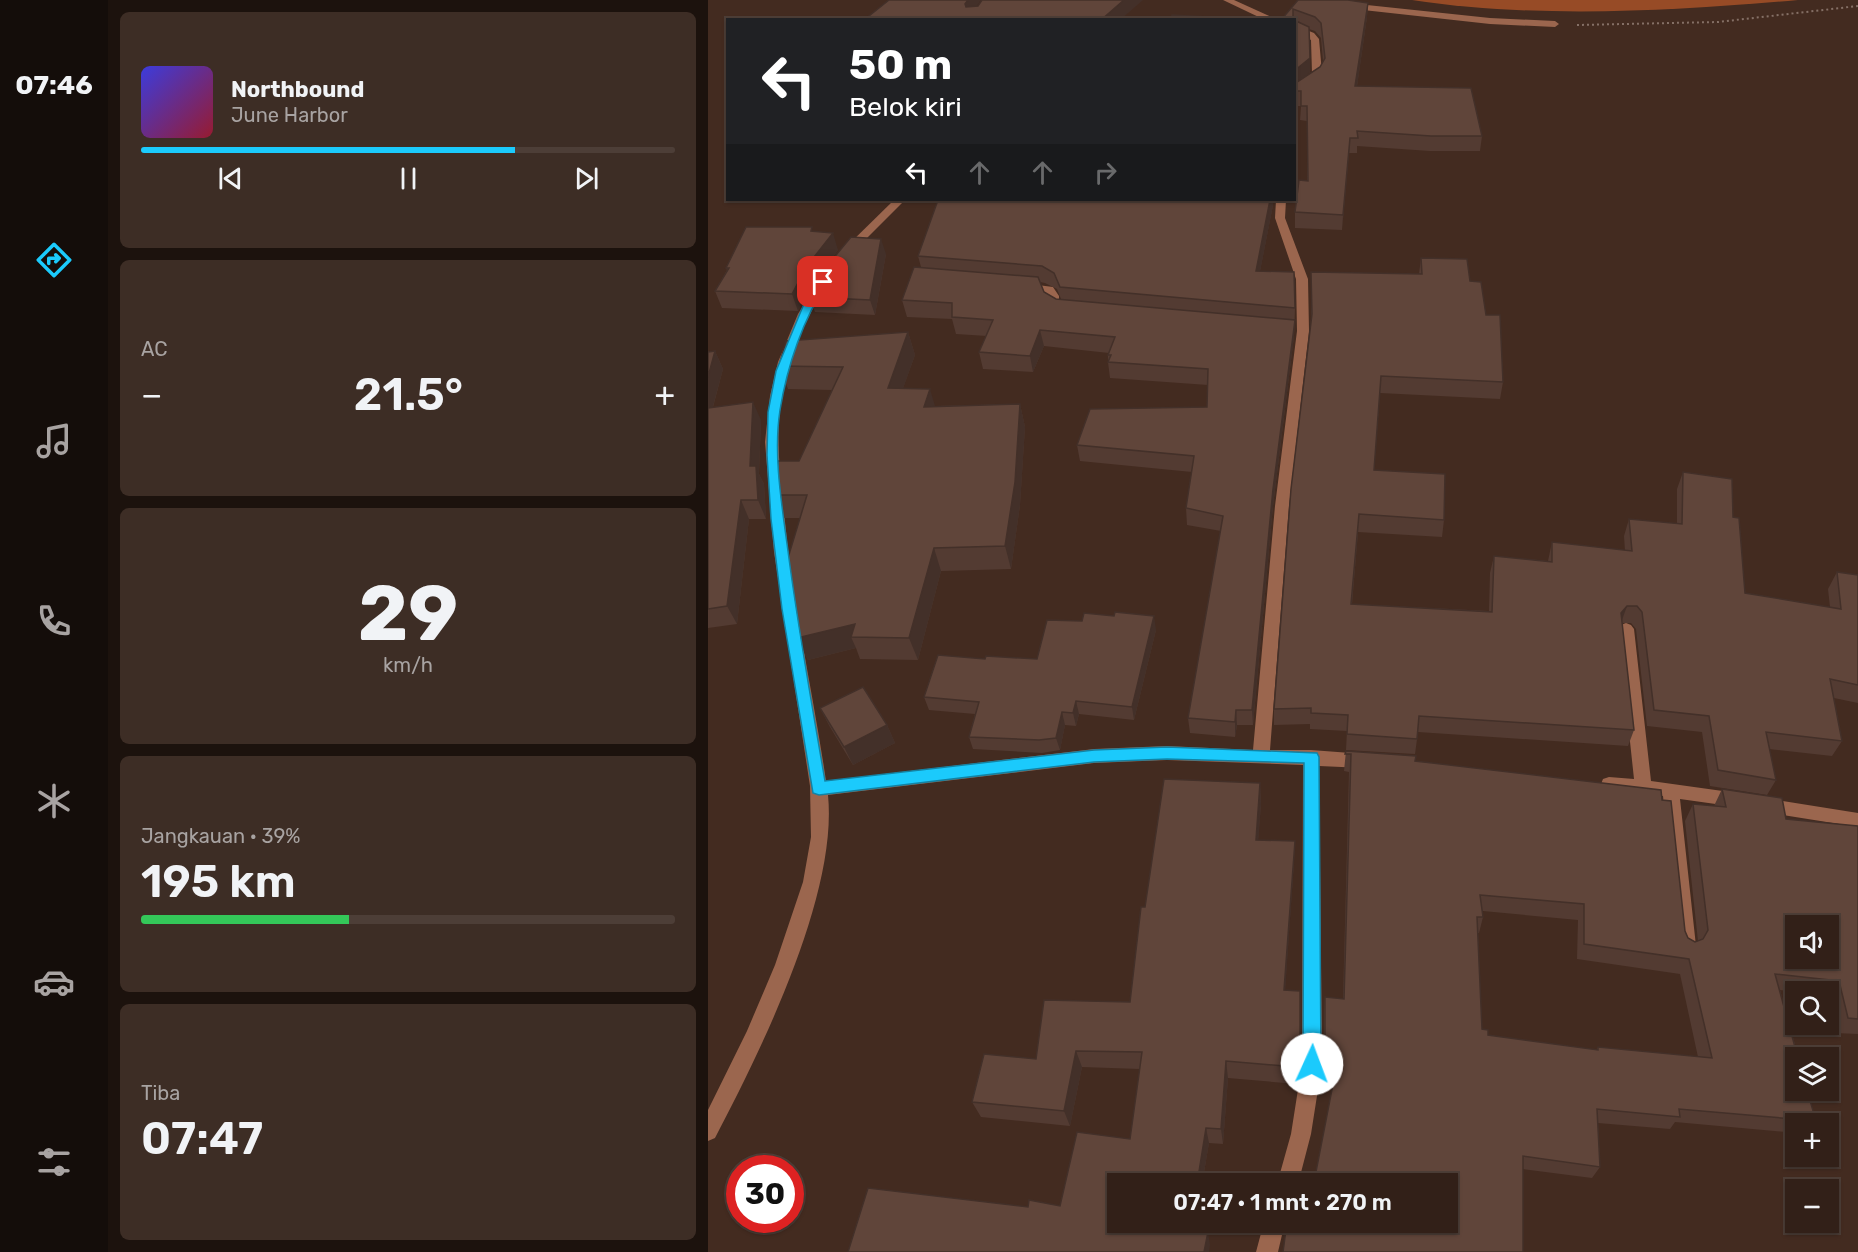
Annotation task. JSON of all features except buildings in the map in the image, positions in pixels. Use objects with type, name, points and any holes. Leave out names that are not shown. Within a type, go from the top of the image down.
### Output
[{"type":"street","points":[[1227,0],[1269,18]]},
{"type":"street","points":[[1338,5],[1490,21],[1555,24]]},
{"type":"street","points":[[1296,29],[1315,39],[1317,73],[1296,92]]},
{"type":"street","points":[[708,1131],[735,1082],[779,979],[800,920],[818,858],[821,821],[819,789],[777,519],[773,444],[774,412],[782,371],[811,299],[832,270],[867,230],[899,201]]},
{"type":"street","points":[[1261,755],[1302,279],[1280,218],[1281,201]]},
{"type":"street","points":[[1011,285],[1049,289],[1055,308],[1082,311]]},
{"type":"street","points":[[1626,629],[1643,788]]},
{"type":"street","points":[[819,789],[1094,756],[1167,753],[1311,757],[1380,762]]},
{"type":"street","points":[[1290,1173],[1301,1134],[1312,1064],[1311,757]]},
{"type":"street","points":[[1597,783],[1671,790],[1858,820]]},
{"type":"street","points":[[1671,790],[1687,946]]},
{"type":"street","points":[[1267,1252],[1272,1233]]},
{"type":"path","points":[[1555,24],[1630,26],[1725,22],[1858,6]]},
{"type":"shaded area","points":[[1412,0],[1798,0],[1654,10],[1556,11],[1507,10]]},
{"type":"route","points":[[823,282],[811,299],[782,371],[774,412],[773,455],[777,519],[789,609],[819,789],[1094,756],[1167,753],[1311,757],[1312,1064]]}]
